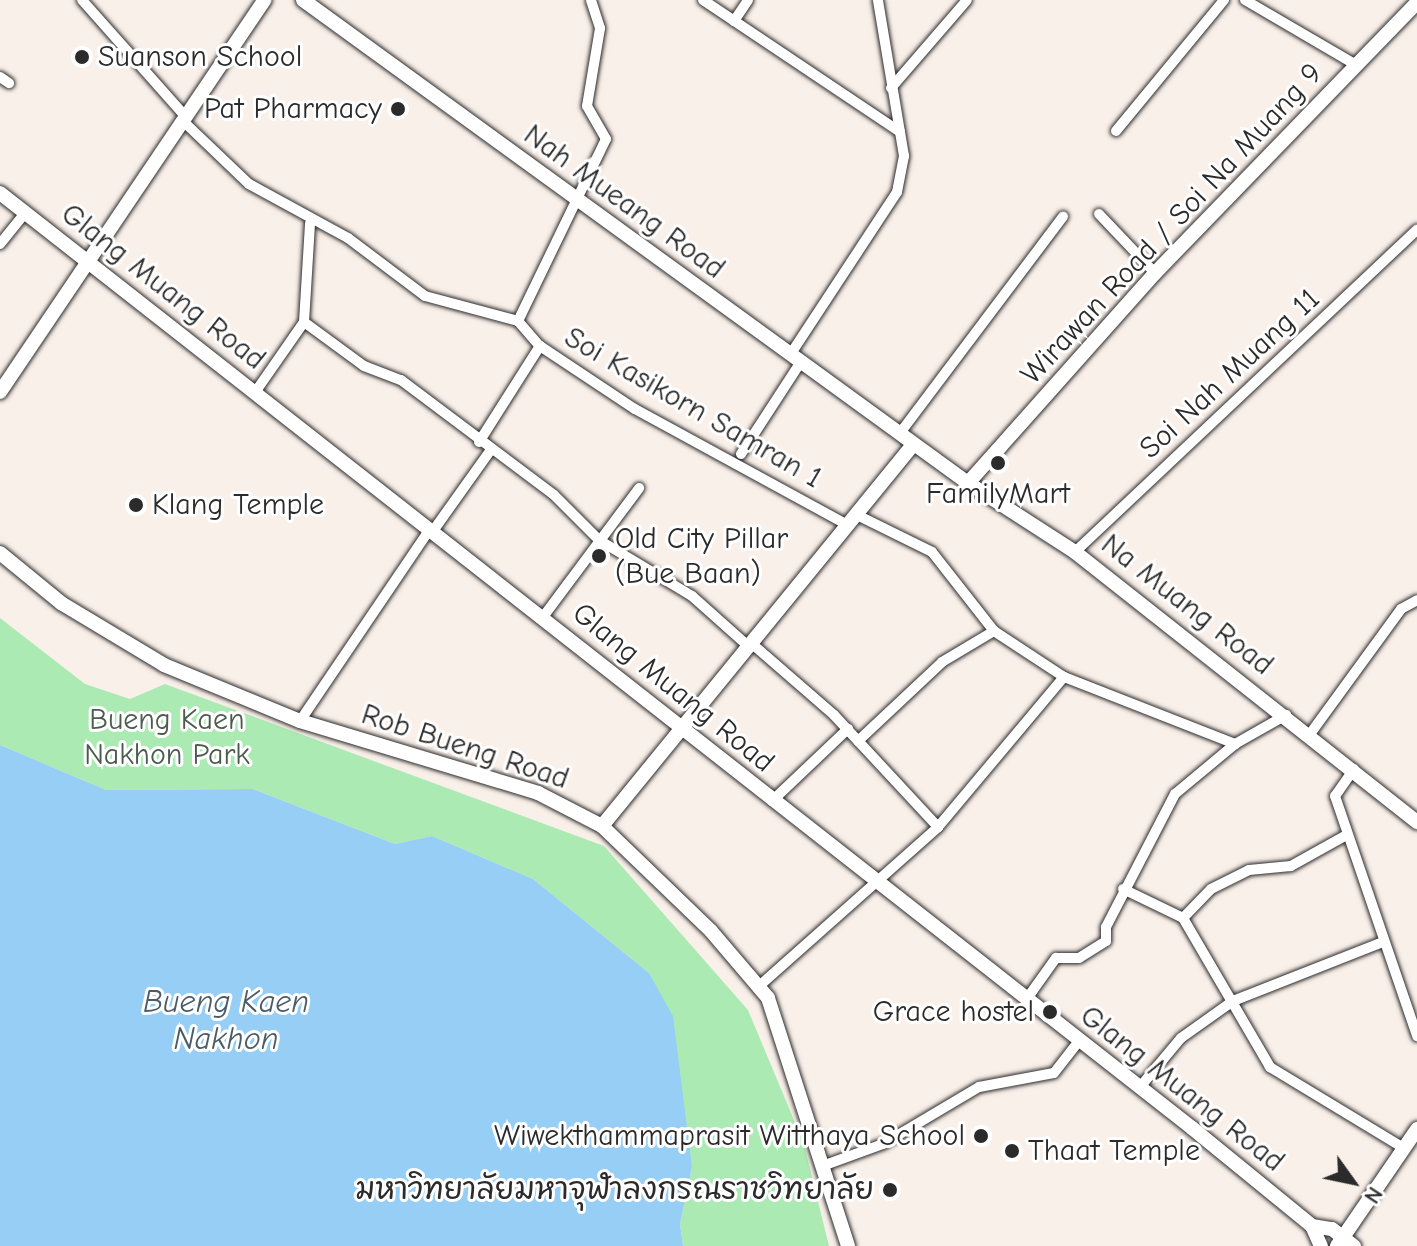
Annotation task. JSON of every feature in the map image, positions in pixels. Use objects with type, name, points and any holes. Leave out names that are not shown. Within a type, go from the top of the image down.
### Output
[{"type":"street","points":[[82,0],[184,119],[226,154],[249,184],[310,223],[348,238],[425,296],[518,321],[574,197],[606,139],[587,106],[600,28],[591,0]]},
{"type":"street","points":[[0,392],[264,0]]},
{"type":"street","name":"Nah Mueang Road","points":[[303,0],[914,444]]},
{"type":"street","points":[[703,0],[900,132]]},
{"type":"street","points":[[734,21],[748,0]]},
{"type":"street","points":[[741,454],[897,192],[900,132],[878,4],[865,0]]},
{"type":"street","points":[[891,88],[967,0]]},
{"type":"street","points":[[1116,131],[1224,0]]},
{"type":"street","points":[[1245,0],[1358,66]]},
{"type":"street","name":"Wirawan Road / Soi Na Muang 9","points":[[968,483],[1155,273],[1417,3]]},
{"type":"street","name":"Glang Muang Road","points":[[0,193],[543,617],[878,885],[1140,1087],[1312,1226],[1345,1243]]},
{"type":"street","points":[[0,244],[25,213]]},
{"type":"street","points":[[1099,214],[1155,273]]},
{"type":"street","points":[[900,433],[1063,217]]},
{"type":"street","points":[[256,391],[304,322],[310,223]]},
{"type":"street","name":"Soi Nah Muang 11","points":[[1075,552],[1417,230]]},
{"type":"street","name":"Soi Kasikorn Samran 1","points":[[518,321],[540,346],[635,409],[851,519],[932,552],[994,631],[1064,677],[1235,744]]},
{"type":"street","points":[[304,322],[364,366],[401,380],[490,451],[554,495],[599,540],[692,596],[848,729],[938,827]]},
{"type":"street","points":[[479,442],[540,346]]},
{"type":"street","points":[[602,826],[748,643],[914,444]]},
{"type":"street","name":"Na Muang Road","points":[[914,444],[1075,552],[1286,715],[1417,822]]},
{"type":"street","points":[[300,721],[490,451]]},
{"type":"street","points":[[543,617],[639,488]]},
{"type":"street","name":"Rob Bueng Road","points":[[0,553],[111,637],[300,721],[538,793],[602,826],[758,987],[793,1058],[848,1246]]},
{"type":"street","points":[[1310,734],[1401,609],[1417,600]]},
{"type":"street","points":[[858,741],[942,662],[994,631]]},
{"type":"street","points":[[758,987],[878,885],[938,827],[1064,677]]},
{"type":"street","points":[[1026,1000],[1056,958],[1079,958],[1106,941],[1123,889],[1175,794],[1235,744],[1286,715]]},
{"type":"street","points":[[772,801],[848,729]]},
{"type":"street","points":[[1354,769],[1335,796],[1380,943],[1417,1036]]},
{"type":"street","points":[[1183,918],[1211,889],[1249,870],[1291,866],[1345,836]]},
{"type":"street","points":[[1123,889],[1183,918],[1270,1067],[1404,1148]]},
{"type":"street","points":[[1140,1087],[1181,1038],[1233,1001],[1380,943]]},
{"type":"street","points":[[825,1165],[883,1144],[979,1087],[1054,1073],[1079,1041]]},
{"type":"street","points":[[1345,1243],[1417,1129]]},
{"type":"street","name":"Glang Muang Road","points":[[1312,1226],[1321,1246]]},
{"type":"green space","name":"Bueng Kaen Nakhon Park","points":[[0,618],[85,684],[130,699],[165,684],[604,846],[748,1010],[804,1144],[829,1246],[683,1246],[680,1224],[692,1167],[649,973],[533,879],[432,836],[395,844],[253,789],[106,790],[0,745]]},
{"type":"water","name":"Bueng Kaen Nakhon","points":[[0,745],[106,790],[253,789],[395,844],[432,836],[533,879],[649,973],[673,1016],[692,1167],[680,1224],[683,1246],[0,1246]]},
{"type":"place","name":"Suanson School","points":[[82,57]]},
{"type":"place","name":"Pat Pharmacy","points":[[398,109]]},
{"type":"place","name":"FamilyMart","points":[[998,463]]},
{"type":"place","name":"Klang Temple","points":[[136,505]]},
{"type":"place","name":"Old City Pillar (Bue Baan)","points":[[599,556]]},
{"type":"place","name":"Grace hostel","points":[[1050,1012]]},
{"type":"place","name":"Wiwekthammaprasit Witthaya School","points":[[981,1136]]},
{"type":"place","name":"Thaat Temple","points":[[1012,1151]]},
{"type":"place","name":"มหาวิทยาลัยมหาจุฬาลงกรณราชวิทยาลัย","points":[[890,1190]]}]
